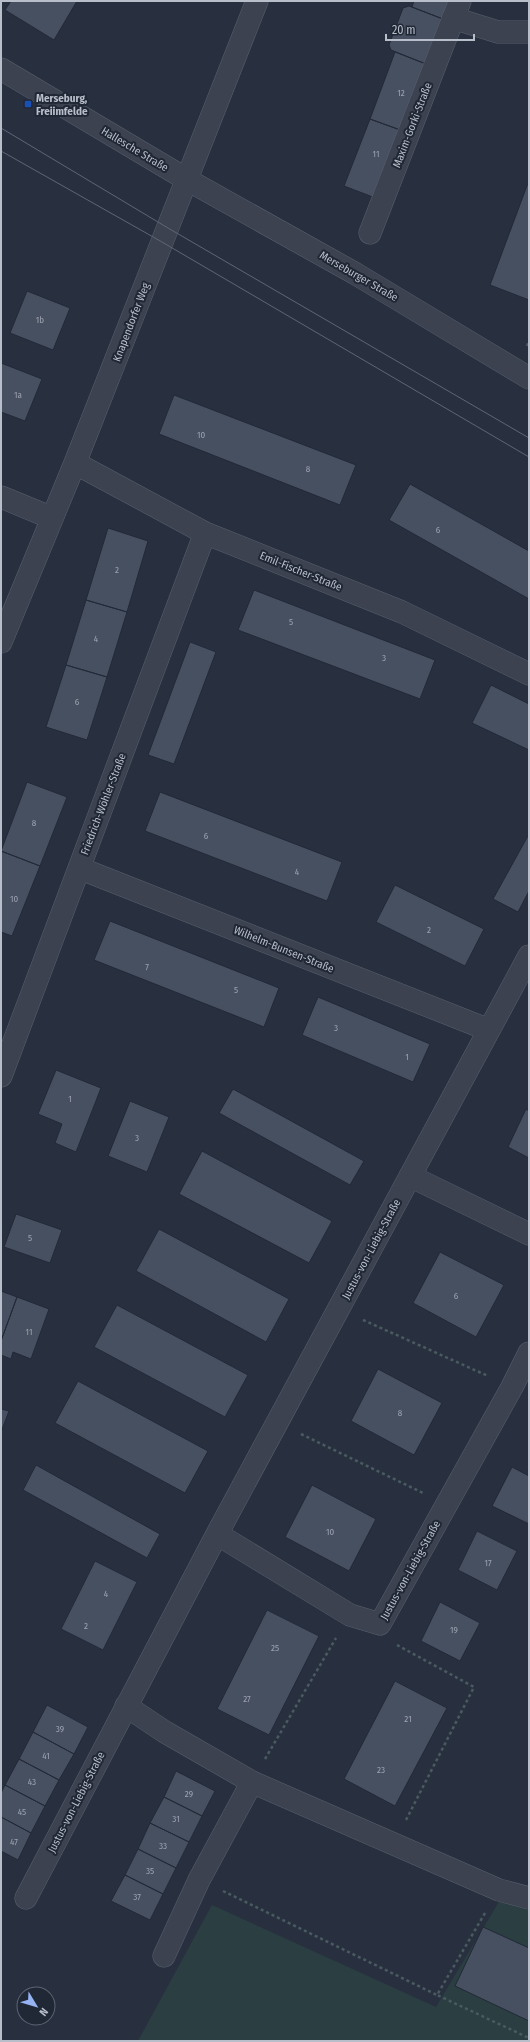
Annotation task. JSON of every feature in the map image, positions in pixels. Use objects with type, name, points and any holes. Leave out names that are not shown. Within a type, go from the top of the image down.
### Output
[{"type":"street","name":"Knapendorfer Weg","points":[[1,642],[75,463],[257,1]]},
{"type":"street","name":"Maxim-Gorki-Straße","points":[[370,233],[456,10],[498,32],[529,32]]},
{"type":"street","name":"Hallesche Straße","points":[[1,69],[186,179]]},
{"type":"street","name":"Merseburger Straße","points":[[186,179],[356,274],[529,378]]},
{"type":"street","name":"Emil-Fischer-Straße","points":[[75,463],[206,533],[402,612],[529,674]]},
{"type":"street","points":[[1,497],[52,518]]},
{"type":"street","name":"Friedrich-Wöhler-Straße","points":[[1,1076],[206,533]]},
{"type":"street","name":"Wilhelm-Bunsen-Straße","points":[[79,868],[489,1030]]},
{"type":"street","name":"Justus-von-Liebig-Straße","points":[[26,1898],[217,1534],[529,956]]},
{"type":"street","points":[[410,1176],[529,1234]]},
{"type":"street","name":"Justus-von-Liebig-Straße","points":[[217,1534],[350,1615],[380,1624],[512,1388],[529,1353]]},
{"type":"street","points":[[126,1706],[166,1732],[252,1782],[499,1890],[529,1898]]},
{"type":"street","points":[[164,1956],[199,1880],[252,1782]]},
{"type":"path","points":[[338,1309],[512,1388]]},
{"type":"path","points":[[277,1423],[446,1504]]},
{"type":"path","points":[[252,1782],[350,1615]]},
{"type":"path","points":[[380,1624],[378,1634],[474,1687],[394,1843]]},
{"type":"path","points":[[199,1880],[529,2038]]},
{"type":"path","points":[[437,1994],[499,1890]]},
{"type":"green space","points":[[500,1900],[529,1907],[529,2041],[138,2041],[212,1905],[436,2007]]},
{"type":"building","points":[[11,1],[77,1],[54,40],[5,10]]},
{"type":"building","points":[[414,1],[452,1],[443,19],[412,7]]},
{"type":"building","points":[[409,6],[443,19],[426,64],[391,50],[389,45],[403,8]]},
{"type":"building","points":[[395,52],[426,64],[403,131],[370,119]]},
{"type":"building","points":[[370,119],[403,131],[378,199],[344,186]]},
{"type":"building","points":[[529,183],[529,300],[490,285]]},
{"type":"building","points":[[27,291],[70,308],[53,350],[10,333]]},
{"type":"building","points":[[1,363],[42,379],[25,421],[1,412]]},
{"type":"building","points":[[174,395],[356,465],[340,505],[159,434]]},
{"type":"building","points":[[410,484],[529,551],[529,599],[389,520]]},
{"type":"building","points":[[108,528],[148,541],[127,612],[86,600]]},
{"type":"building","points":[[254,590],[435,660],[420,699],[238,630]]},
{"type":"building","points":[[86,600],[127,612],[107,677],[66,665]]},
{"type":"building","points":[[190,642],[216,652],[174,764],[148,755]]},
{"type":"building","points":[[66,665],[107,677],[87,740],[46,727]]},
{"type":"building","points":[[491,685],[529,704],[529,750],[472,723]]},
{"type":"building","points":[[27,782],[67,797],[40,866],[1,851]]},
{"type":"building","points":[[160,792],[342,862],[327,901],[145,831]]},
{"type":"building","points":[[529,834],[529,891],[518,912],[493,899]]},
{"type":"building","points":[[1,851],[40,866],[12,936],[1,932]]},
{"type":"building","points":[[395,885],[484,929],[465,966],[376,922]]},
{"type":"building","points":[[110,921],[279,988],[264,1027],[94,960]]},
{"type":"building","points":[[318,997],[430,1044],[413,1082],[302,1035]]},
{"type":"building","points":[[56,1070],[101,1088],[76,1152],[55,1143],[62,1124],[38,1114]]},
{"type":"building","points":[[233,1089],[364,1161],[350,1185],[219,1113]]},
{"type":"building","points":[[130,1101],[169,1117],[147,1172],[108,1156]]},
{"type":"building","points":[[526,1109],[529,1111],[529,1158],[508,1147]]},
{"type":"building","points":[[202,1151],[332,1221],[309,1263],[179,1194]]},
{"type":"building","points":[[16,1214],[62,1230],[50,1263],[4,1247]]},
{"type":"building","points":[[159,1229],[289,1299],[266,1342],[136,1271]]},
{"type":"building","points":[[440,1252],[504,1285],[476,1337],[413,1303]]},
{"type":"building","points":[[1,1291],[17,1297],[1,1341]]},
{"type":"building","points":[[17,1297],[49,1309],[31,1359],[13,1352],[11,1359],[1,1355],[1,1341]]},
{"type":"building","points":[[117,1305],[248,1375],[225,1417],[94,1347]]},
{"type":"building","points":[[378,1369],[442,1403],[414,1455],[351,1421]]},
{"type":"building","points":[[78,1381],[208,1451],[185,1493],[55,1423]]},
{"type":"building","points":[[1,1409],[9,1411],[1,1432]]},
{"type":"building","points":[[36,1465],[160,1534],[147,1558],[23,1490]]},
{"type":"building","points":[[512,1467],[529,1476],[529,1524],[492,1506]]},
{"type":"building","points":[[312,1485],[376,1519],[349,1571],[285,1537]]},
{"type":"building","points":[[477,1531],[517,1551],[497,1590],[458,1570]]},
{"type":"building","points":[[95,1561],[137,1582],[103,1650],[61,1629]]},
{"type":"building","points":[[440,1602],[480,1623],[460,1661],[421,1641]]},
{"type":"building","points":[[267,1610],[319,1636],[269,1735],[217,1709]]},
{"type":"building","points":[[395,1681],[447,1708],[395,1806],[344,1779]]},
{"type":"building","points":[[47,1705],[88,1727],[74,1754],[33,1732]]},
{"type":"building","points":[[33,1732],[74,1754],[59,1780],[19,1759]]},
{"type":"building","points":[[19,1759],[59,1780],[45,1806],[5,1785]]},
{"type":"building","points":[[176,1771],[215,1791],[202,1816],[164,1797]]},
{"type":"building","points":[[5,1785],[45,1806],[31,1833],[1,1817],[1,1793]]},
{"type":"building","points":[[164,1797],[202,1816],[189,1842],[150,1823]]},
{"type":"building","points":[[1,1817],[31,1833],[18,1860],[1,1851]]},
{"type":"building","points":[[150,1823],[189,1842],[176,1868],[138,1849]]},
{"type":"building","points":[[138,1849],[176,1868],[163,1894],[125,1875]]},
{"type":"building","points":[[125,1875],[163,1894],[150,1920],[111,1901]]},
{"type":"building","points":[[483,1927],[529,1948],[529,2021],[455,1986]]},
{"type":"tram line","points":[[1,128],[168,228],[529,438]]},
{"type":"tram line","points":[[1,151],[162,242],[529,457]]},
{"type":"place","name":"Merseburg, Freiimfelde","points":[[28,104]]}]
